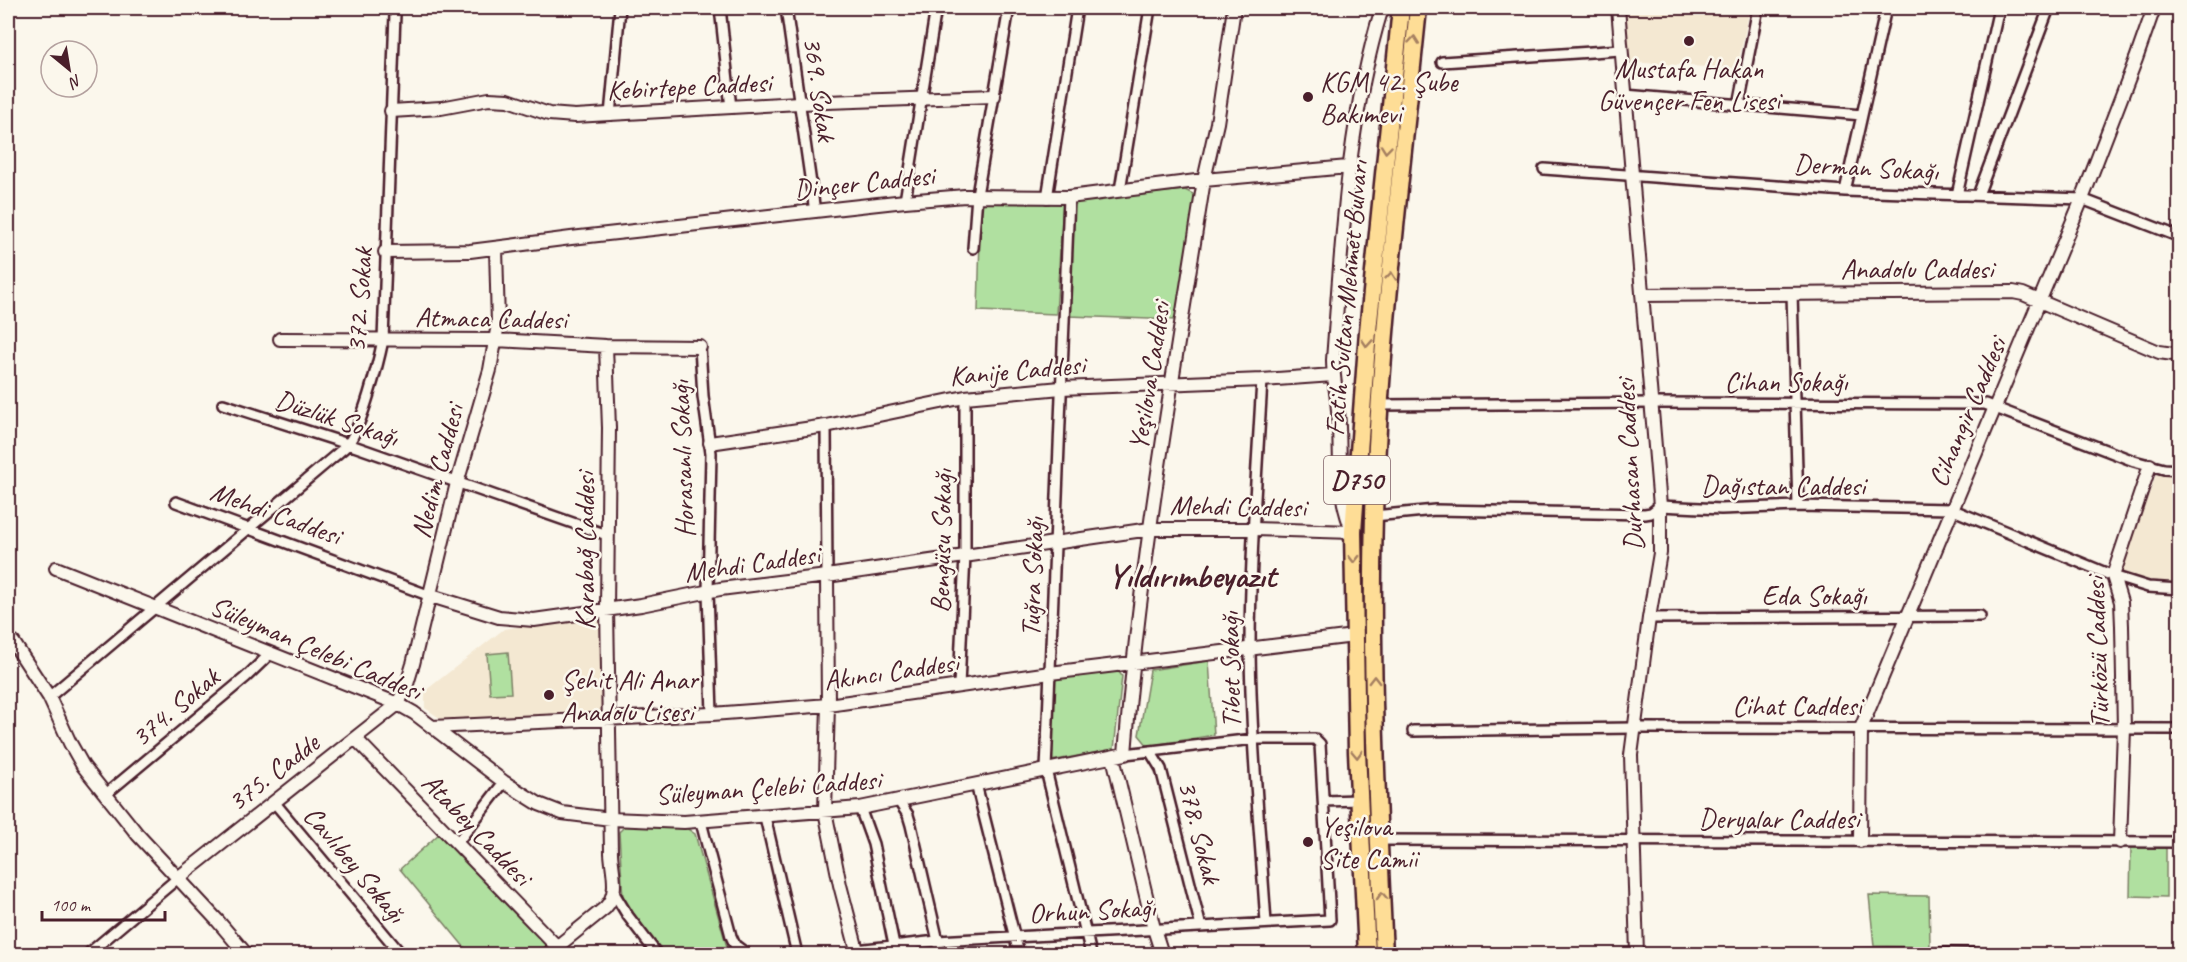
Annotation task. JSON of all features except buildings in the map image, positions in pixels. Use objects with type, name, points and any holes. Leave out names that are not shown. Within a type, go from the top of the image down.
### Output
[{"type":"highway","name":"Fatih Sultan Mehmet Bulvarı","points":[[1367,954],[1354,636],[1353,532],[1368,331],[1401,8]]},
{"type":"highway","name":"Fatih Sultan Mehmet Bulvarı","points":[[1384,954],[1374,752],[1374,516],[1385,333],[1418,8]]},
{"type":"street","points":[[610,115],[620,8]]},
{"type":"street","points":[[720,8],[731,108]]},
{"type":"street","name":"369. Sokak","points":[[786,8],[815,212]]},
{"type":"street","points":[[905,201],[936,8]]},
{"type":"street","points":[[973,248],[977,195],[1009,8]]},
{"type":"street","points":[[1047,198],[1077,8]]},
{"type":"street","points":[[1120,190],[1150,8]]},
{"type":"street","name":"Yeşilova Caddesi","points":[[1162,954],[1154,929],[1119,755],[1172,384],[1204,180],[1217,123],[1234,8]]},
{"type":"street","points":[[1353,532],[1342,503],[1338,411],[1333,375],[1348,167],[1361,87],[1382,8]]},
{"type":"street","name":"Durhasan Caddesi","points":[[1618,8],[1660,506],[1660,553],[1634,728],[1631,774],[1637,954]]},
{"type":"street","points":[[1739,105],[1758,8]]},
{"type":"street","points":[[1845,190],[1886,8]]},
{"type":"street","points":[[1957,195],[1999,8]]},
{"type":"street","points":[[1978,195],[2049,8]]},
{"type":"street","name":"Cihangir Caddesi","points":[[1860,841],[1861,728],[2082,199],[2154,8]]},
{"type":"street","name":"372. Sokak","points":[[49,697],[348,444],[366,397],[383,340],[394,14]]},
{"type":"street","points":[[1442,62],[1621,50]]},
{"type":"street","points":[[1625,95],[1862,115]]},
{"type":"street","name":"Kebirtepe Caddesi","points":[[391,111],[441,108],[489,99],[508,100],[561,116],[799,103],[994,96]]},
{"type":"street","name":"Dinçer Caddesi","points":[[385,252],[456,252],[571,237],[905,201],[977,195],[1047,198],[1204,180],[1348,167]]},
{"type":"street","name":"Derman Sokağı","points":[[1544,169],[1845,190],[2082,199],[2180,237]]},
{"type":"street","name":"Tuğra Sokağı","points":[[1069,196],[1046,770],[1091,954]]},
{"type":"street","name":"Nedim Caddesi","points":[[398,704],[407,684],[457,483],[490,370],[496,340],[498,304],[496,248]]},
{"type":"street","name":"Anadolu Caddesi","points":[[1642,295],[2000,291],[2023,294],[2160,352],[2180,355]]},
{"type":"street","points":[[1792,293],[1798,506]]},
{"type":"street","name":"Atmaca Caddesi","points":[[280,339],[496,340],[606,346],[700,347]]},
{"type":"street","name":"Karabağ Caddesi","points":[[606,346],[609,428],[607,609],[614,893]]},
{"type":"street","name":"Horasanlı Sokağı","points":[[700,347],[702,396],[710,443],[708,591],[712,714]]},
{"type":"street","name":"Kanije Caddesi","points":[[710,443],[826,426],[965,397],[1061,388],[1333,375]]},
{"type":"street","name":"Tibet Sokağı","points":[[1262,380],[1250,650],[1266,923]]},
{"type":"street","name":"Bengüsu Sokağı","points":[[959,686],[965,555],[965,397]]},
{"type":"street","name":"Cihan Sokağı","points":[[1380,405],[1949,403],[1995,406],[2088,444],[2150,465],[2179,470]]},
{"type":"street","name":"Düzlük Sokağı","points":[[223,404],[348,444],[608,535]]},
{"type":"street","points":[[826,426],[828,705],[825,811],[857,952]]},
{"type":"street","name":"Türközü Caddesi","points":[[2120,842],[2124,729],[2122,614],[2113,576],[2150,465]]},
{"type":"street","name":"Mehdi Caddesi","points":[[176,502],[428,595],[499,617],[522,620],[651,603],[708,591],[1150,529],[1353,532]]},
{"type":"street","name":"Dağıstan Caddesi","points":[[1374,516],[1435,510],[1645,514],[1651,513],[1660,506],[1721,509],[1798,506],[1951,509],[2113,576],[2148,587],[2180,589]]},
{"type":"street","name":"Süleyman Çelebi Caddesi","points":[[56,568],[398,704],[504,782],[550,809],[562,813],[611,819],[701,822],[860,808],[1150,750],[1254,739],[1309,738],[1315,739],[1320,744],[1323,801]]},
{"type":"street","name":"Eda Sokağı","points":[[1649,618],[1980,616]]},
{"type":"street","name":"Akıncı Caddesi","points":[[432,727],[712,714],[828,705],[1050,674],[1354,636]]},
{"type":"street","points":[[10,639],[49,697],[76,755],[138,835],[246,954]]},
{"type":"street","name":"374. Sokak","points":[[106,794],[246,677],[271,653]]},
{"type":"street","name":"375. Cadde","points":[[178,878],[398,704]]},
{"type":"street","name":"Cihat Caddesi","points":[[1413,731],[1634,728],[2180,729]]},
{"type":"street","name":"Atabey Caddesi","points":[[354,738],[457,843],[556,952]]},
{"type":"street","name":"378. Sokak","points":[[1150,750],[1161,769],[1201,927]]},
{"type":"street","points":[[457,843],[504,782]]},
{"type":"street","points":[[976,784],[1019,954]]},
{"type":"street","points":[[898,800],[908,815],[911,825],[941,954]]},
{"type":"street","points":[[1323,801],[1360,800]]},
{"type":"street","name":"Orhun Sokağı","points":[[857,952],[894,945],[937,941],[1330,920],[1323,801]]},
{"type":"street","name":"Cavlıbey Sokağı","points":[[274,802],[401,954]]},
{"type":"street","points":[[860,808],[873,844],[894,945]]},
{"type":"street","points":[[765,817],[797,954]]},
{"type":"street","points":[[701,822],[731,936],[735,945],[747,954]]},
{"type":"street","name":"Deryalar Caddesi","points":[[1379,840],[2180,842]]},
{"type":"street","points":[[88,954],[178,878]]},
{"type":"street","points":[[556,952],[605,908],[612,900],[614,893]]},
{"type":"street","points":[[614,893],[628,916],[657,954]]},
{"type":"street","points":[[1854,954],[2001,954]]},
{"type":"shaded area","points":[[1624,8],[1750,8],[1737,69],[1628,62]]},
{"type":"shaded area","points":[[2156,475],[2179,475],[2179,584],[2170,585],[2120,573]]},
{"type":"shaded area","points":[[604,615],[604,713],[444,721],[425,708],[425,691],[504,629]]},
{"type":"green space","points":[[1185,190],[1193,194],[1195,198],[1176,320],[1069,316],[1074,201]]},
{"type":"green space","points":[[981,201],[1063,203],[1056,314],[978,311]]},
{"type":"green space","points":[[508,652],[511,693],[490,694],[487,654]]},
{"type":"green space","points":[[1209,661],[1214,735],[1148,746],[1139,735],[1150,670]]},
{"type":"green space","points":[[1118,671],[1122,676],[1114,749],[1051,761],[1055,678]]},
{"type":"green space","points":[[626,825],[686,828],[695,834],[729,954],[663,954],[623,899],[619,832]]},
{"type":"green space","points":[[440,833],[548,946],[537,954],[470,954],[400,869]]},
{"type":"green space","points":[[2131,847],[2166,848],[2166,897],[2130,896]]},
{"type":"green space","points":[[1869,895],[1929,896],[1930,947],[1874,946]]},
{"type":"place","name":"Mustafa Hakan Güvençer Fen Lisesi","points":[[1689,41]]},
{"type":"place","name":"KGM 42. Şube Bakımevi","points":[[1308,97]]},
{"type":"place","name":"Şehit Ali Anar Anadolu Lisesi","points":[[549,695]]},
{"type":"place","name":"Yeşilova Site Camii","points":[[1308,842]]},
{"type":"district","name":"Yıldırımbeyazıt","points":[[1192,575]]}]
